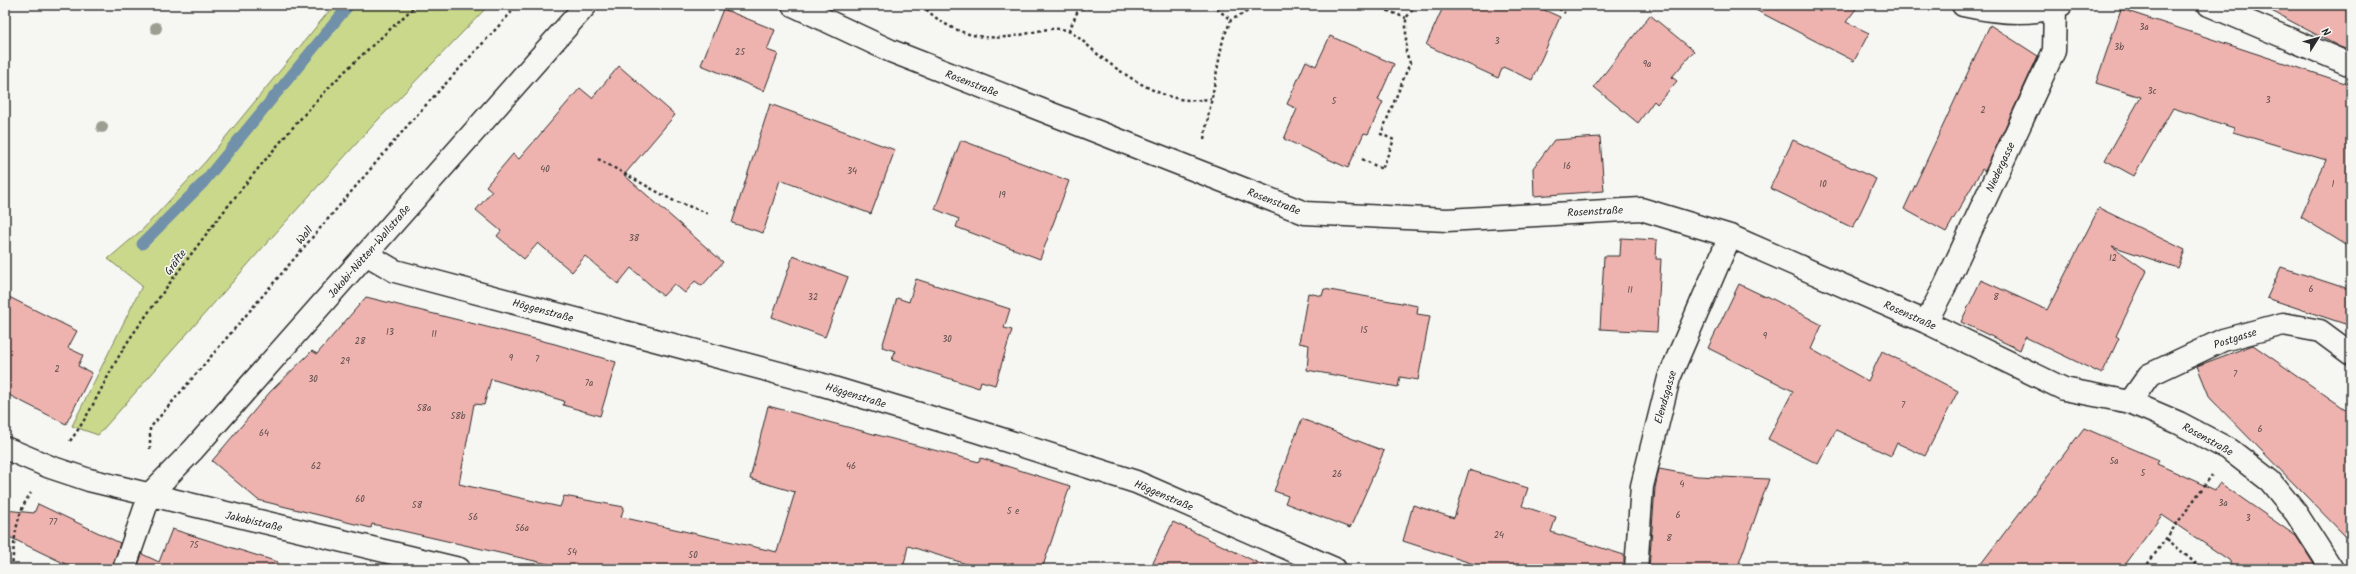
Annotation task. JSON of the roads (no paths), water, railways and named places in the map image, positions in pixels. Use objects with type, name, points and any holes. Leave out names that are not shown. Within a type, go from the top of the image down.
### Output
[{"type":"street","name":"Jakobi-Nötten-Wallstraße","points":[[150,494],[193,450],[586,5]]},
{"type":"street","name":"Rosenstraße","points":[[793,5],[891,51],[1304,213],[1447,220],[1641,208],[1730,236],[1926,322],[2064,389],[2130,402],[2179,423],[2230,450],[2270,481],[2296,513],[2332,569]]},
{"type":"street","points":[[1964,5],[1984,10],[2016,12],[2058,6]]},
{"type":"street","points":[[2209,5],[2351,64]]},
{"type":"street","name":"Niedergasse","points":[[1926,322],[1948,279],[2054,51],[2058,6]]},
{"type":"street","name":"Elendsgasse","points":[[1636,569],[1642,486],[1669,378],[1730,236]]},
{"type":"street","name":"Höggenstraße","points":[[366,254],[395,271],[820,384],[1136,482],[1335,569]]},
{"type":"street","name":"Postgasse","points":[[2130,402],[2149,375],[2223,340],[2283,324],[2320,331],[2351,354]]},
{"type":"street","name":"Jakobistraße","points":[[5,448],[50,467],[89,480],[150,494],[212,511],[459,569]]},
{"type":"street","points":[[124,569],[150,494]]},
{"type":"waterway","points":[[142,244],[203,183],[349,5]]}]
